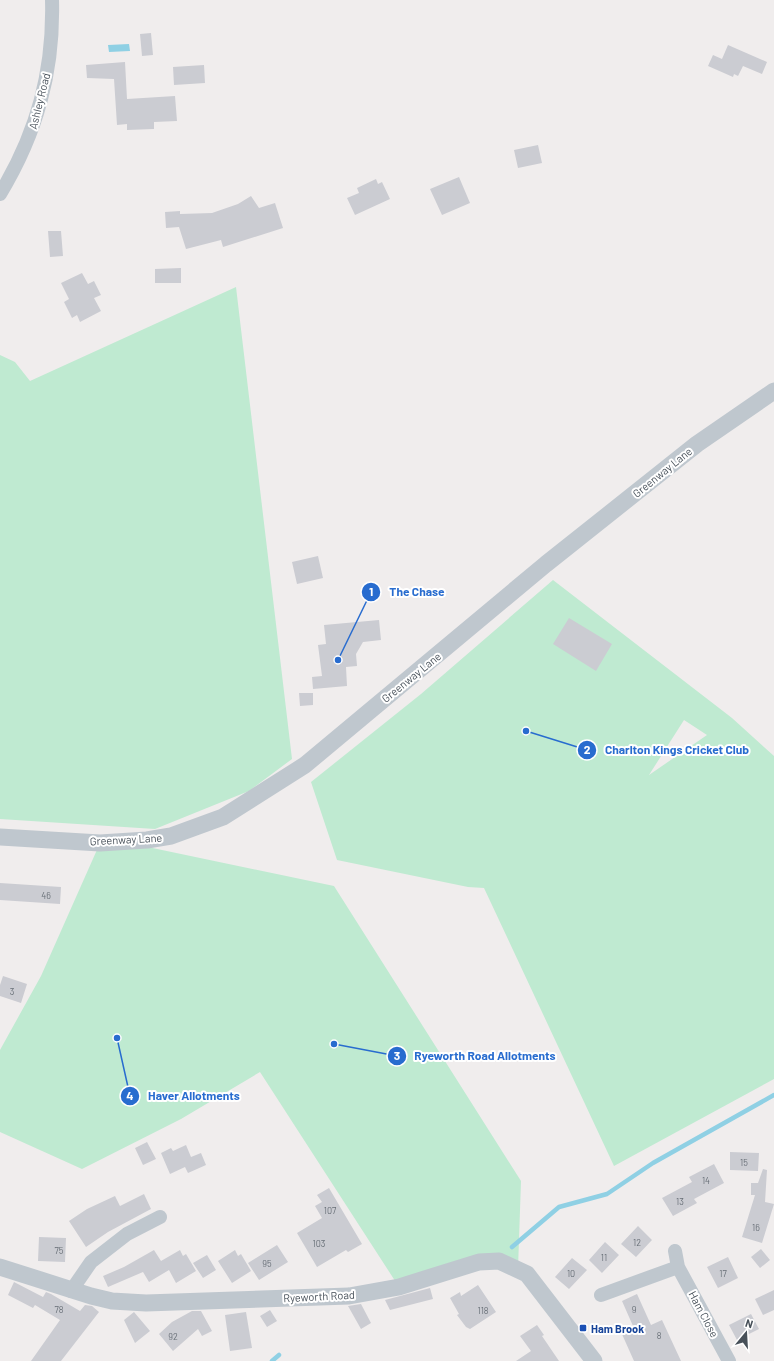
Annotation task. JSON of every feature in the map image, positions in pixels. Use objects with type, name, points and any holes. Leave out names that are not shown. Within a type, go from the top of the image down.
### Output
[{"type":"street","name":"Ashley Road","points":[[0,194],[24,149],[38,112],[48,66],[52,0]]},
{"type":"street","name":"Greenway Lane","points":[[0,838],[100,843],[147,840],[171,836],[224,817],[305,765],[552,559],[697,444],[774,391]]},
{"type":"street","points":[[71,1291],[91,1262],[127,1234],[160,1217]]},
{"type":"street","name":"Ham Close","points":[[675,1251],[678,1267],[729,1361]]},
{"type":"street","name":"Ryeworth Road","points":[[0,1267],[71,1291],[112,1300],[146,1303],[349,1296],[398,1287],[479,1262],[499,1261],[527,1274],[594,1361]]},
{"type":"street","points":[[601,1295],[678,1267]]},
{"type":"green space","points":[[236,287],[292,759],[249,791],[155,829],[0,819],[0,355],[15,362],[30,381]]},
{"type":"green space","points":[[553,580],[732,718],[774,756],[774,1079],[614,1166],[484,888],[468,887],[337,860],[311,782],[421,694]],"holes":[[[684,720],[707,735],[649,775]]]},
{"type":"green space","points":[[124,842],[334,886],[521,1181],[518,1269],[505,1263],[399,1287],[260,1072],[181,1119],[82,1169],[0,1132],[0,1050],[41,976],[100,843]]},
{"type":"water","points":[[129,44],[130,51],[109,52],[108,45]]},
{"type":"building","points":[[151,33],[153,55],[142,56],[140,34]]},
{"type":"building","points":[[728,45],[767,62],[762,74],[743,66],[738,76],[734,74],[733,77],[708,66],[713,55],[722,59]]},
{"type":"building","points":[[125,62],[127,99],[175,96],[177,121],[154,122],[154,129],[127,130],[127,124],[117,125],[114,79],[87,78],[86,65]]},
{"type":"building","points":[[204,65],[205,83],[174,85],[173,67]]},
{"type":"building","points":[[538,145],[542,163],[518,168],[514,150]]},
{"type":"building","points":[[459,177],[470,203],[442,215],[430,189]]},
{"type":"building","points":[[376,179],[378,184],[382,182],[390,199],[355,215],[347,198],[359,193],[357,188]]},
{"type":"building","points":[[251,196],[259,208],[275,203],[283,228],[223,247],[221,240],[186,249],[179,227],[166,228],[165,212],[180,211],[180,214],[212,213],[238,204]]},
{"type":"building","points":[[48,231],[61,231],[63,256],[50,257]]},
{"type":"building","points":[[181,268],[181,283],[155,283],[155,269]]},
{"type":"building","points":[[82,273],[88,284],[94,281],[101,295],[94,298],[101,311],[80,322],[77,315],[72,318],[64,302],[69,299],[61,283]]},
{"type":"building","points":[[318,556],[323,578],[297,584],[292,562]]},
{"type":"building","points":[[569,618],[612,644],[596,671],[553,644]]},
{"type":"building","points":[[379,620],[381,640],[363,642],[356,654],[357,666],[346,667],[347,686],[313,689],[312,677],[322,676],[318,645],[326,644],[324,625]]},
{"type":"building","points":[[299,693],[313,693],[313,705],[300,706]]},
{"type":"building","points":[[0,883],[61,887],[60,904],[0,900]]},
{"type":"building","points":[[3,976],[27,984],[21,1003],[0,996],[0,985]]},
{"type":"building","points":[[147,1142],[156,1159],[143,1165],[135,1148]]},
{"type":"building","points":[[186,1145],[191,1157],[201,1153],[206,1165],[188,1173],[185,1167],[170,1174],[161,1153],[171,1148],[173,1151]]},
{"type":"building","points":[[730,1152],[759,1153],[758,1171],[730,1170]]},
{"type":"building","points":[[714,1164],[724,1183],[694,1199],[697,1203],[673,1216],[662,1198],[692,1182],[689,1177]]},
{"type":"building","points":[[763,1169],[767,1170],[765,1202],[774,1204],[762,1243],[742,1237],[755,1195],[751,1195],[751,1183],[758,1183]]},
{"type":"building","points":[[329,1188],[362,1244],[348,1252],[346,1250],[317,1267],[297,1233],[322,1218],[315,1206],[322,1202],[317,1195]]},
{"type":"building","points":[[144,1194],[151,1209],[108,1232],[86,1247],[69,1221],[87,1209],[115,1196],[120,1206]]},
{"type":"building","points":[[638,1226],[652,1240],[636,1257],[621,1244]]},
{"type":"building","points":[[39,1237],[66,1238],[65,1262],[38,1261]]},
{"type":"building","points":[[605,1242],[619,1255],[602,1273],[589,1260]]},
{"type":"building","points":[[277,1245],[288,1262],[259,1280],[248,1263]]},
{"type":"building","points":[[761,1249],[770,1260],[760,1268],[751,1257]]},
{"type":"building","points":[[154,1250],[161,1261],[180,1250],[183,1256],[186,1254],[196,1271],[176,1283],[169,1270],[149,1282],[143,1272],[108,1287],[103,1276],[124,1267]]},
{"type":"building","points":[[235,1250],[238,1256],[241,1254],[251,1271],[232,1283],[218,1261]]},
{"type":"building","points":[[207,1255],[216,1270],[203,1278],[193,1263]]},
{"type":"building","points":[[728,1257],[738,1278],[718,1288],[707,1267]]},
{"type":"building","points":[[572,1258],[587,1270],[569,1289],[555,1277]]},
{"type":"building","points":[[14,1282],[43,1297],[46,1292],[51,1294],[80,1311],[85,1305],[92,1306],[99,1312],[61,1361],[31,1361],[60,1320],[35,1305],[33,1308],[8,1295]]},
{"type":"building","points":[[478,1285],[496,1312],[470,1329],[466,1327],[457,1315],[459,1314],[450,1298],[460,1292],[461,1296]]},
{"type":"building","points":[[430,1288],[433,1299],[390,1310],[385,1300]]},
{"type":"building","points":[[774,1290],[774,1310],[763,1315],[755,1299]]},
{"type":"building","points":[[637,1294],[651,1325],[662,1320],[681,1361],[634,1361],[621,1332],[633,1326],[622,1301]]},
{"type":"building","points":[[361,1304],[371,1323],[361,1329],[348,1306]]},
{"type":"building","points":[[270,1310],[277,1321],[267,1327],[260,1316]]},
{"type":"building","points":[[192,1311],[201,1311],[212,1331],[202,1336],[198,1329],[173,1351],[159,1334],[172,1322]]},
{"type":"building","points":[[134,1312],[150,1331],[135,1343],[124,1320]]},
{"type":"building","points":[[246,1312],[252,1348],[230,1351],[225,1315]]},
{"type":"building","points":[[751,1314],[759,1329],[737,1340],[729,1325]]},
{"type":"building","points":[[537,1325],[544,1335],[542,1336],[559,1361],[516,1361],[531,1351],[520,1336]]},
{"type":"waterway","name":"Ham Brook","points":[[512,1247],[559,1207],[607,1194],[653,1163],[774,1095]]},
{"type":"waterway","name":"Ham Brook","points":[[272,1361],[279,1355]]},
{"type":"place","name":"The Chase","points":[[338,660]]},
{"type":"place","name":"Charlton Kings Cricket Club","points":[[526,731]]},
{"type":"place","name":"Haver Allotments","points":[[117,1038]]},
{"type":"place","name":"Ryeworth Road Allotments","points":[[334,1044]]},
{"type":"place","name":"Ham Brook","points":[[583,1328]]}]
